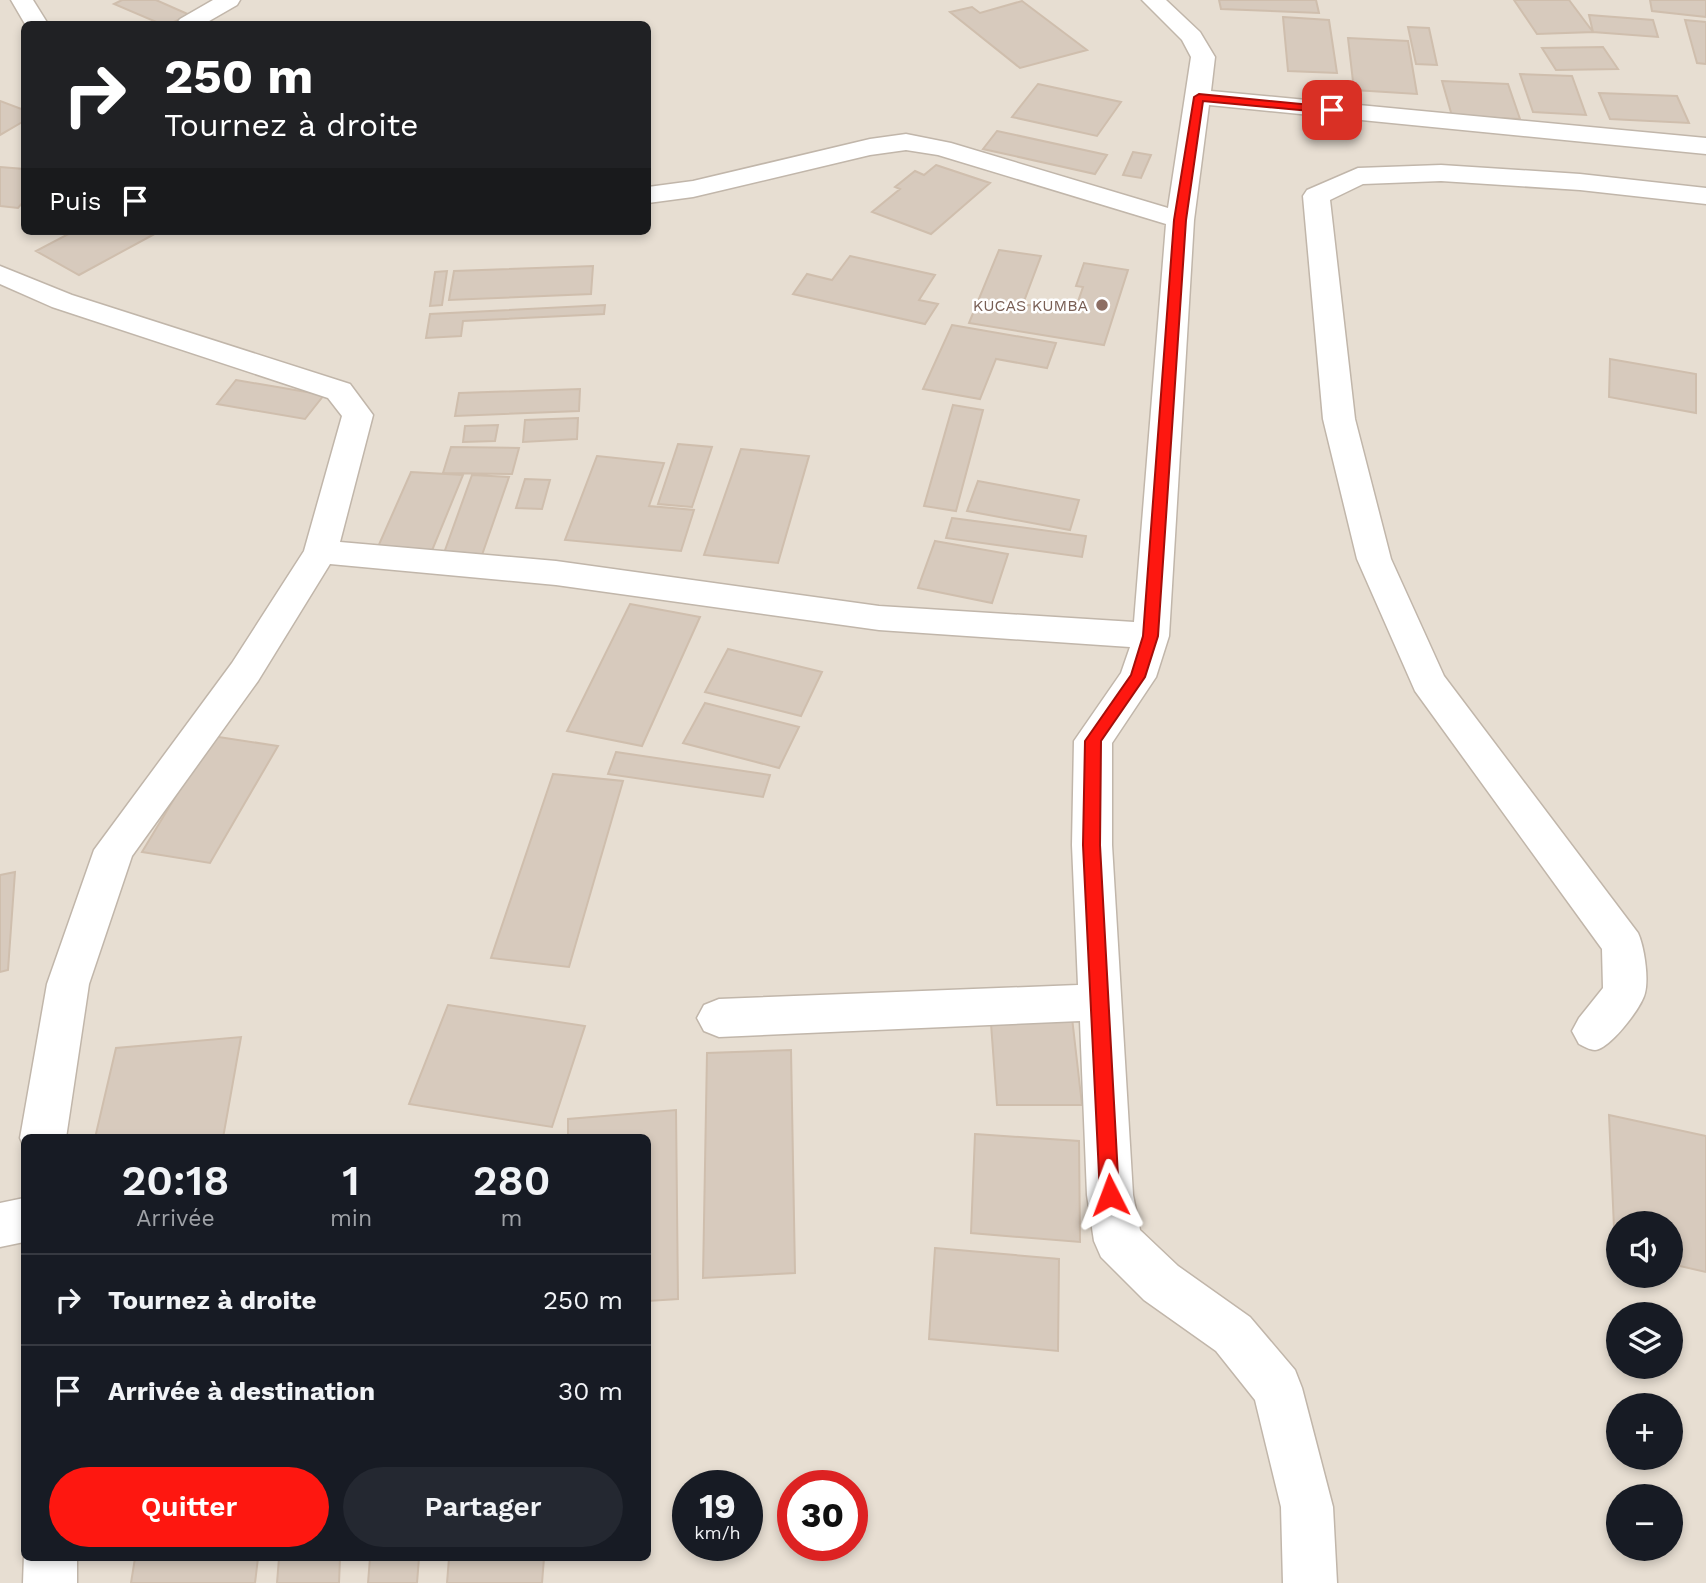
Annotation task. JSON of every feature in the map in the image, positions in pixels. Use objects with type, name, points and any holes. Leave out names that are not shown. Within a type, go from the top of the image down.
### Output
[{"type":"street","points":[[22,0],[34,21]]},
{"type":"street","points":[[193,21],[229,0]]},
{"type":"street","points":[[1153,0],[1192,37],[1203,57],[1180,220],[1150,636],[1138,677],[1093,741],[1092,845],[1110,1195],[1118,1241],[1161,1283],[1233,1334],[1277,1388],[1307,1507],[1311,1583]]},
{"type":"street","points":[[1199,97],[1706,146]]},
{"type":"street","points":[[651,195],[693,189],[870,147],[906,142],[942,148],[1180,220]]},
{"type":"street","points":[[1594,1031],[1624,993],[1623,945],[1428,682],[1374,559],[1339,419],[1316,196],[1358,176],[1441,173],[1580,182],[1706,196]]},
{"type":"street","points":[[0,274],[62,301],[339,391],[358,415],[321,552],[245,672],[114,850],[68,984],[44,1134]]},
{"type":"street","points":[[321,552],[556,573],[878,618],[1150,636]]},
{"type":"street","points":[[719,1018],[1100,1002]]},
{"type":"street","points":[[0,1225],[21,1221]]},
{"type":"street","points":[[50,1561],[50,1583]]},
{"type":"shaded area","points":[[0,0],[1706,0],[1706,1583],[0,1583]]},
{"type":"building","points":[[122,0],[156,0],[190,15],[176,21],[154,21],[114,4]]},
{"type":"building","points":[[1219,0],[1316,0],[1319,13],[1221,9]]},
{"type":"building","points":[[1514,0],[1569,0],[1593,32],[1537,34]]},
{"type":"building","points":[[1650,0],[1706,0],[1706,17],[1652,11]]},
{"type":"building","points":[[1022,1],[1087,50],[1020,68],[950,12],[972,7],[980,13]]},
{"type":"building","points":[[1589,15],[1653,20],[1658,37],[1593,32]]},
{"type":"building","points":[[1283,17],[1329,20],[1337,73],[1288,71]]},
{"type":"building","points":[[1685,20],[1706,22],[1706,64],[1697,63]]},
{"type":"building","points":[[1408,27],[1429,28],[1437,65],[1416,64]]},
{"type":"building","points":[[1348,38],[1408,41],[1417,94],[1354,90]]},
{"type":"building","points":[[1603,47],[1618,69],[1556,70],[1542,48]]},
{"type":"building","points":[[1520,74],[1572,76],[1586,115],[1533,112]]},
{"type":"building","points":[[1442,81],[1508,84],[1520,119],[1452,116]]},
{"type":"building","points":[[1038,84],[1121,102],[1097,136],[1012,117]]},
{"type":"building","points":[[1599,93],[1677,96],[1689,123],[1610,119]]},
{"type":"building","points":[[0,101],[21,109],[21,123],[0,135]]},
{"type":"building","points":[[997,131],[1107,155],[1095,174],[983,149]]},
{"type":"building","points":[[1133,152],[1151,155],[1141,178],[1123,175]]},
{"type":"building","points":[[936,165],[990,183],[931,234],[872,212],[900,189],[895,187],[915,171],[924,175]]},
{"type":"building","points":[[0,167],[21,169],[21,204],[18,208],[0,206]]},
{"type":"building","points":[[66,235],[153,235],[79,275],[36,251]]},
{"type":"building","points":[[999,250],[1041,256],[1023,304],[1074,313],[1083,287],[1076,286],[1084,263],[1128,270],[1104,345],[969,323]]},
{"type":"building","points":[[850,256],[935,275],[919,300],[938,304],[925,324],[793,294],[807,274],[832,280]]},
{"type":"building","points":[[593,266],[591,294],[449,300],[454,271]]},
{"type":"building","points":[[447,271],[442,305],[430,306],[435,272]]},
{"type":"building","points":[[605,305],[604,314],[463,321],[461,336],[426,338],[430,314]]},
{"type":"building","points":[[952,325],[1056,343],[1047,368],[996,359],[980,399],[923,389]]},
{"type":"building","points":[[1610,359],[1696,374],[1696,413],[1609,397]]},
{"type":"building","points":[[236,380],[324,395],[305,419],[217,404]]},
{"type":"building","points":[[580,389],[579,411],[455,416],[459,393]]},
{"type":"building","points":[[953,405],[983,410],[956,511],[924,506]]},
{"type":"building","points":[[578,418],[577,439],[523,442],[525,420]]},
{"type":"building","points":[[498,425],[495,441],[463,442],[465,426]]},
{"type":"building","points":[[678,444],[712,447],[692,507],[658,504]]},
{"type":"building","points":[[451,447],[519,448],[512,474],[443,473]]},
{"type":"building","points":[[741,449],[809,456],[778,563],[704,555]]},
{"type":"building","points":[[597,456],[664,463],[649,506],[694,510],[681,551],[565,540]]},
{"type":"building","points":[[411,472],[463,475],[431,553],[377,549]]},
{"type":"building","points":[[472,475],[509,477],[482,555],[444,553]]},
{"type":"building","points":[[525,479],[550,480],[542,509],[516,508]]},
{"type":"building","points":[[978,481],[1079,500],[1070,530],[967,511]]},
{"type":"building","points":[[952,518],[1086,536],[1082,557],[946,538]]},
{"type":"building","points":[[935,541],[1008,554],[992,603],[918,588]]},
{"type":"building","points":[[630,604],[700,617],[642,746],[567,731]]},
{"type":"building","points":[[728,649],[822,672],[801,716],[705,692]]},
{"type":"building","points":[[705,703],[799,727],[779,768],[683,743]]},
{"type":"building","points":[[212,736],[278,746],[210,863],[142,852]]},
{"type":"building","points":[[616,752],[770,775],[763,797],[608,774]]},
{"type":"building","points":[[553,774],[623,781],[569,967],[491,958]]},
{"type":"building","points":[[15,872],[8,970],[0,972],[0,875]]},
{"type":"building","points":[[448,1005],[585,1026],[552,1127],[409,1104]]},
{"type":"building","points":[[1071,1009],[1082,1105],[997,1105],[990,1010]]},
{"type":"building","points":[[241,1037],[224,1134],[96,1134],[116,1048]]},
{"type":"building","points":[[791,1050],[795,1273],[703,1278],[707,1053]]},
{"type":"building","points":[[676,1110],[678,1299],[651,1301],[651,1134],[568,1134],[568,1119]]},
{"type":"building","points":[[1609,1115],[1706,1136],[1706,1272],[1683,1267],[1683,1211],[1613,1211]]},
{"type":"building","points":[[975,1134],[1079,1141],[1080,1242],[971,1233]]},
{"type":"building","points":[[935,1248],[1059,1259],[1058,1351],[929,1339]]},
{"type":"building","points":[[135,1561],[258,1561],[255,1583],[131,1583]]},
{"type":"building","points":[[279,1561],[340,1561],[339,1583],[277,1583]]},
{"type":"building","points":[[370,1561],[419,1561],[417,1583],[368,1583]]},
{"type":"building","points":[[449,1561],[544,1561],[542,1583],[447,1583]]},
{"type":"place","name":"KUCAS KUMBA","points":[[1102,305]]},
{"type":"route","points":[[1110,1195],[1092,845],[1093,741],[1115,706],[1138,677],[1150,636],[1180,220],[1199,97],[1332,110]]}]
